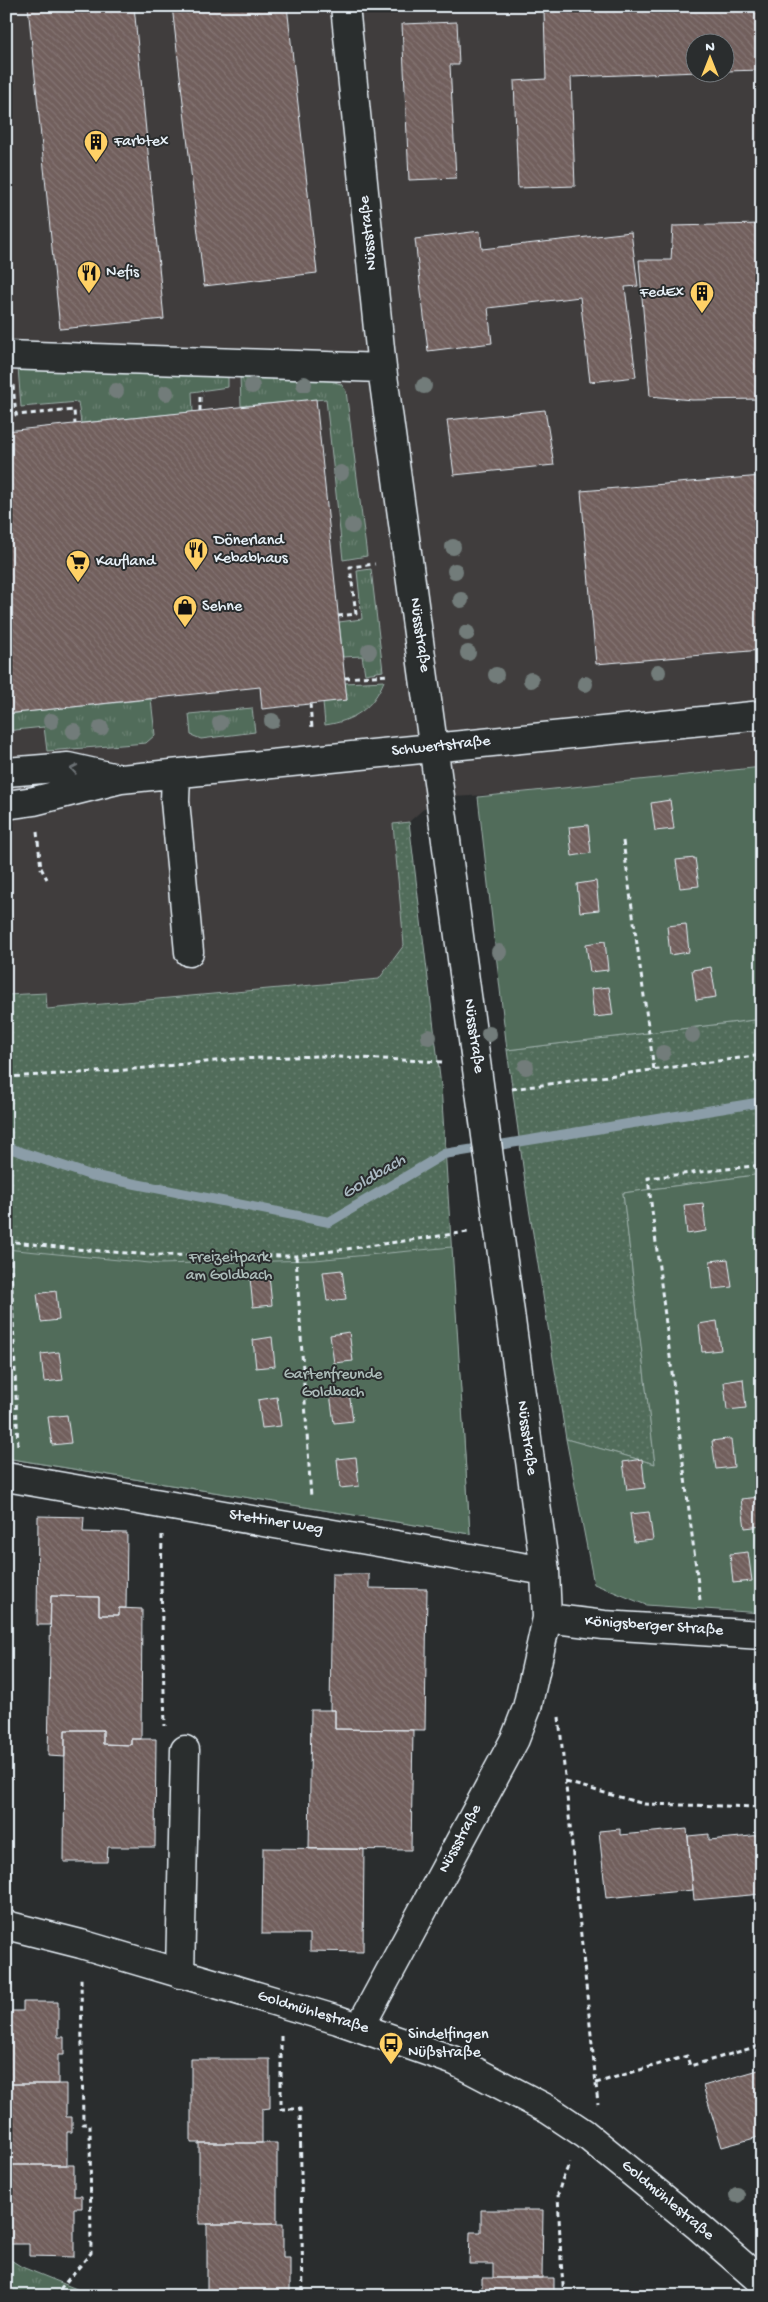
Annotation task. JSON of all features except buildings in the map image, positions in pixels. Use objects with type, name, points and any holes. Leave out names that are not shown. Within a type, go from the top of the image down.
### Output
[{"type":"street","name":"Nüssstraße","points":[[346,6],[382,368],[477,1063],[491,1185],[545,1571],[547,1618],[527,1708],[515,1739],[360,2026]]},
{"type":"street","points":[[6,355],[382,368]]},
{"type":"street","name":"Schwertstraße","points":[[6,805],[43,799],[121,779],[762,715]]},
{"type":"street","name":"Schwertstraße","points":[[6,772],[68,768],[121,779]]},
{"type":"street","points":[[176,774],[175,801],[189,952]]},
{"type":"street","name":"Stettiner Weg","points":[[12,1478],[314,1529],[545,1571]]},
{"type":"street","name":"Königsberger Straße","points":[[547,1618],[604,1625],[762,1635]]},
{"type":"street","points":[[180,1974],[185,1750]]},
{"type":"street","name":"Goldmühlestraße","points":[[6,1925],[81,1944],[360,2026],[455,2060],[549,2110],[594,2141],[699,2227],[762,2282]]},
{"type":"path","points":[[16,415],[74,410],[75,424]]},
{"type":"path","points":[[338,616],[356,614],[350,566],[375,564]]},
{"type":"path","points":[[344,678],[388,675]]},
{"type":"path","points":[[310,704],[312,730]]},
{"type":"path","points":[[36,823],[41,868],[47,879]]},
{"type":"path","points":[[623,841],[654,1070]]},
{"type":"path","points":[[482,1106],[654,1070],[762,1055]]},
{"type":"path","points":[[6,1077],[114,1071],[236,1059],[319,1056],[477,1063]]},
{"type":"path","points":[[704,1630],[648,1178],[762,1165]]},
{"type":"path","points":[[12,1478],[8,1241],[152,1255],[296,1256],[497,1226]]},
{"type":"path","points":[[296,1256],[314,1529]]},
{"type":"path","points":[[162,1552],[162,1620]]},
{"type":"path","points":[[559,1714],[596,2083],[594,2141],[562,2180],[558,2194],[564,2296]]},
{"type":"path","points":[[566,1782],[644,1804],[762,1807]]},
{"type":"path","points":[[54,2296],[91,2253],[90,2124],[83,2124],[81,1944]]},
{"type":"path","points":[[596,2083],[687,2056],[690,2066],[762,2045]]},
{"type":"path","points":[[281,2055],[281,2109],[300,2109],[303,2296]]},
{"type":"shaded area","points":[[6,6],[762,6],[762,767],[538,792],[436,798],[409,822],[393,825],[404,945],[379,979],[46,1009],[46,993],[6,995]]},
{"type":"green space","points":[[18,367],[228,376],[228,387],[192,392],[193,412],[81,423],[78,402],[21,407]]},
{"type":"green space","points":[[240,375],[331,381],[341,384],[346,391],[367,556],[343,560],[326,399],[241,406]]},
{"type":"green space","points":[[371,569],[383,671],[365,674],[362,656],[343,657],[339,622],[362,619],[357,571]]},
{"type":"green space","points":[[384,681],[374,699],[361,712],[345,720],[325,725],[323,702],[347,700],[345,683]]},
{"type":"green space","points":[[151,699],[155,735],[146,743],[47,751],[44,727],[6,731],[6,714]]},
{"type":"green space","points":[[252,708],[255,732],[201,739],[191,735],[189,714]]},
{"type":"green space","points":[[762,767],[762,1019],[507,1050],[478,797]]},
{"type":"green space","name":"Freizeitpark am Goldbach","points":[[409,822],[441,1086],[470,1534],[6,1458],[6,995],[46,993],[47,1009],[379,979],[404,945],[393,824]]},
{"type":"green space","points":[[762,1019],[762,1174],[623,1193],[655,1464],[566,1439],[527,1196],[507,1050]]},
{"type":"green space","points":[[762,1174],[762,1613],[646,1605],[594,1584],[566,1439],[655,1464],[623,1193]]},
{"type":"green space","name":"Gartenfreunde Goldbach","points":[[452,1247],[470,1534],[6,1458],[6,1249],[160,1264],[315,1260]]},
{"type":"green space","points":[[6,2257],[22,2267],[94,2296],[6,2296]]},
{"type":"waterway","name":"Goldbach","points":[[6,1147],[90,1175],[329,1222],[444,1154],[762,1102]]},
{"type":"place","name":"Farbtex","points":[[96,163]]},
{"type":"place","name":"Nefis","points":[[89,294]]},
{"type":"place","name":"FedEx","points":[[702,314]]},
{"type":"place","name":"Dönerland Kebabhaus","points":[[196,571]]},
{"type":"place","name":"Kaufland","points":[[78,583]]},
{"type":"place","name":"Sehne","points":[[185,628]]},
{"type":"place","name":"Sindelfingen Nüßstraße","points":[[391,2065]]}]
